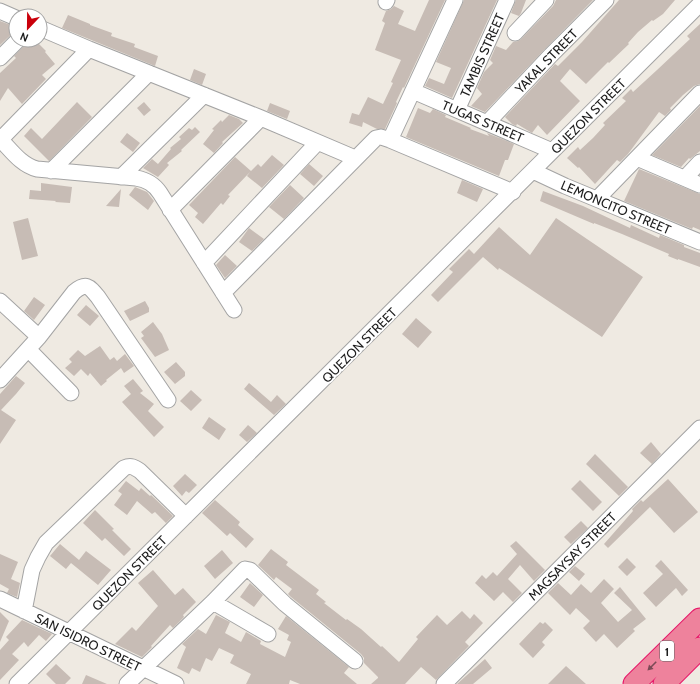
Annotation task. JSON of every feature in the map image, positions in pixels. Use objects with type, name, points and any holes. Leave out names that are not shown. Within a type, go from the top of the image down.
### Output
[{"type":"highway","name":"1","points":[[634,684],[700,619]]},
{"type":"highway","name":"1","points":[[664,684],[700,648]]},
{"type":"street","points":[[390,140],[455,0]]},
{"type":"street","name":"TAMBIS STREET","points":[[457,110],[507,0]]},
{"type":"street","points":[[514,33],[546,0]]},
{"type":"street","name":"YAKAL STREET","points":[[487,123],[551,55],[606,0]]},
{"type":"street","name":"QUEZON STREET","points":[[17,684],[513,192],[552,151],[700,4]]},
{"type":"street","points":[[48,31],[355,158]]},
{"type":"street","points":[[0,58],[10,48]]},
{"type":"street","points":[[89,49],[0,139],[30,167],[51,171],[136,178],[150,182],[155,186],[234,310]]},
{"type":"street","points":[[51,171],[149,73]]},
{"type":"street","name":"TUGAS STREET","points":[[413,91],[552,151]]},
{"type":"street","points":[[597,199],[700,93]]},
{"type":"street","points":[[121,177],[204,95]]},
{"type":"street","points":[[170,210],[261,118]]},
{"type":"street","points":[[223,293],[376,138],[380,137],[390,140],[513,192]]},
{"type":"street","points":[[204,264],[317,143]]},
{"type":"street","points":[[637,158],[700,185]]},
{"type":"street","points":[[684,178],[700,162]]},
{"type":"street","name":"LEMONCITO STREET","points":[[533,171],[700,242]]},
{"type":"street","points":[[0,380],[39,337],[74,292],[80,287],[85,286],[89,287],[98,297],[168,400]]},
{"type":"street","points":[[0,301],[39,337]]},
{"type":"street","points":[[28,349],[71,393]]},
{"type":"street","name":"MAGSAYSAY STREET","points":[[444,684],[700,428]]},
{"type":"street","points":[[24,611],[32,570],[46,543],[124,468],[130,466],[140,470],[186,516]]},
{"type":"street","points":[[127,684],[213,602],[241,571],[245,569],[250,570],[285,604],[355,661]]},
{"type":"street","name":"SAN ISIDRO STREET","points":[[0,599],[142,669],[176,684]]},
{"type":"street","points":[[213,602],[268,634]]},
{"type":"building","points":[[429,0],[445,0],[396,102],[397,103],[385,129],[377,129],[363,122],[362,127],[349,123],[352,113],[359,115],[368,97],[383,104],[393,83],[391,82],[401,60],[375,50],[385,23],[382,21],[386,11],[394,6],[404,11],[398,24],[415,31]]},
{"type":"building","points":[[464,0],[497,0],[452,98],[425,86],[429,78],[444,84],[451,68],[436,62]]},
{"type":"building","points":[[516,0],[526,0],[519,16],[511,13]]},
{"type":"building","points":[[556,0],[593,0],[485,112],[471,106],[482,94],[477,88],[484,72],[493,63],[490,60],[496,46],[506,50],[513,42],[521,39],[553,6]]},
{"type":"building","points":[[619,0],[675,0],[663,14],[653,21],[652,20],[638,32],[628,43],[629,44],[586,84],[570,69],[560,81],[580,101],[547,135],[538,125],[532,133],[517,124],[516,126],[512,124],[505,117],[555,64],[558,66],[582,42]]},
{"type":"building","points":[[68,15],[112,33],[111,36],[135,44],[134,47],[158,56],[155,66],[62,28]]},
{"type":"building","points":[[0,21],[8,24],[8,38],[0,45]]},
{"type":"building","points":[[700,24],[700,84],[694,86],[683,95],[670,108],[671,110],[665,116],[659,112],[628,154],[620,162],[617,160],[595,184],[579,167],[578,168],[567,158],[578,147],[580,150],[593,138],[605,125],[603,123],[626,101],[622,98],[631,89],[633,92],[690,39],[687,36]]},
{"type":"building","points":[[22,48],[43,48],[55,64],[42,75],[46,79],[22,104],[8,88],[0,101],[0,73],[16,58],[14,56]]},
{"type":"building","points":[[194,69],[206,74],[202,85],[190,80]]},
{"type":"building","points":[[77,102],[92,117],[49,161],[24,136],[31,128],[42,139]]},
{"type":"building","points":[[144,102],[151,110],[144,116],[137,108]]},
{"type":"building","points":[[270,103],[290,111],[287,119],[267,111]]},
{"type":"building","points":[[700,106],[700,151],[690,159],[689,158],[681,167],[652,155]]},
{"type":"building","points":[[418,108],[430,113],[433,109],[446,115],[445,117],[471,128],[470,129],[489,136],[487,133],[514,144],[508,160],[505,160],[499,176],[406,137]]},
{"type":"building","points":[[229,115],[239,119],[243,123],[222,142],[223,143],[214,153],[203,144],[214,130],[212,129],[221,120],[222,122]]},
{"type":"building","points":[[195,127],[200,132],[181,150],[182,151],[167,163],[169,165],[158,177],[143,168],[152,159],[158,164],[171,149],[170,148],[181,139],[179,137],[189,128],[192,130]]},
{"type":"building","points":[[127,133],[140,143],[133,152],[120,142]]},
{"type":"building","points":[[272,155],[284,165],[262,188],[247,176],[250,172],[228,195],[230,196],[223,205],[221,203],[203,224],[195,217],[198,213],[189,205],[235,157],[251,171],[258,164],[261,167]]},
{"type":"building","points":[[309,164],[323,176],[314,186],[300,174]]},
{"type":"building","points":[[639,169],[700,194],[700,230],[693,227],[692,229],[624,201]]},
{"type":"building","points":[[462,180],[483,189],[477,202],[457,193]]},
{"type":"building","points":[[41,183],[72,187],[70,203],[29,199],[30,190],[41,191]]},
{"type":"building","points":[[290,185],[304,198],[284,219],[269,207]]},
{"type":"building","points":[[135,187],[147,192],[154,201],[148,210],[129,195]]},
{"type":"building","points":[[121,189],[119,207],[106,206]]},
{"type":"building","points":[[543,191],[583,206],[630,228],[631,225],[659,238],[660,235],[684,245],[684,247],[700,253],[700,267],[668,256],[669,254],[540,201]]},
{"type":"building","points":[[28,218],[38,256],[22,260],[13,222]]},
{"type":"building","points":[[556,218],[643,277],[602,337],[499,268],[498,270],[483,257],[438,302],[431,295],[453,272],[449,269],[469,249],[474,254],[499,227],[530,255]]},
{"type":"building","points":[[249,228],[264,239],[252,251],[239,242]]},
{"type":"building","points":[[225,255],[237,266],[225,278],[216,265]]},
{"type":"building","points":[[34,297],[45,305],[34,320],[24,311]]},
{"type":"building","points":[[145,301],[149,308],[149,312],[130,321],[124,311]]},
{"type":"building","points":[[86,305],[99,316],[90,326],[77,315]]},
{"type":"building","points":[[416,318],[432,332],[418,348],[402,334]]},
{"type":"building","points":[[153,322],[162,334],[169,350],[155,357],[141,338],[144,336],[141,332]]},
{"type":"building","points":[[100,346],[110,360],[114,357],[117,361],[125,354],[134,366],[124,373],[121,368],[101,386],[90,373],[88,376],[81,369],[74,376],[65,368],[72,362],[69,359],[78,350],[85,356]]},
{"type":"building","points":[[176,362],[185,372],[185,376],[175,384],[164,372]]},
{"type":"building","points":[[16,376],[25,383],[1,410],[16,420],[0,444],[0,394]]},
{"type":"building","points":[[133,379],[143,391],[140,393],[154,404],[148,411],[164,427],[154,437],[122,402],[131,394],[124,386]]},
{"type":"building","points":[[249,383],[271,402],[277,395],[286,404],[274,415],[244,389]]},
{"type":"building","points":[[191,390],[202,400],[191,411],[180,401]]},
{"type":"building","points":[[209,417],[226,429],[219,440],[202,428]]},
{"type":"building","points":[[248,425],[257,433],[247,442],[239,435]]},
{"type":"building","points":[[651,442],[661,454],[652,464],[640,453]]},
{"type":"building","points":[[595,454],[628,487],[619,496],[586,464]]},
{"type":"building","points":[[185,474],[197,485],[189,493],[186,491],[182,496],[173,486]]},
{"type":"building","points":[[668,479],[698,512],[674,533],[650,507],[608,548],[604,544],[633,511],[632,509],[641,500],[643,502]]},
{"type":"building","points":[[580,480],[602,502],[593,511],[571,489]]},
{"type":"building","points":[[126,481],[139,491],[141,488],[150,496],[151,495],[173,516],[166,523],[155,512],[152,514],[137,501],[127,515],[114,505],[122,494],[118,491]]},
{"type":"building","points":[[215,500],[240,522],[238,525],[254,539],[246,548],[230,533],[227,536],[202,513]]},
{"type":"building","points":[[95,510],[131,549],[124,556],[105,538],[102,541],[83,523]]},
{"type":"building","points":[[581,521],[588,528],[571,544],[564,537]]},
{"type":"building","points":[[516,541],[545,570],[534,581],[520,565],[508,579],[522,593],[513,602],[503,592],[494,601],[475,583],[482,575],[486,579],[493,572],[497,576],[517,554],[510,546]]},
{"type":"building","points":[[60,544],[79,560],[86,551],[111,570],[98,585],[71,563],[66,569],[50,556]]},
{"type":"building","points":[[271,549],[288,562],[286,565],[319,590],[316,594],[326,602],[324,603],[346,620],[347,619],[361,629],[399,662],[418,639],[416,637],[437,615],[447,625],[462,611],[470,619],[474,614],[483,623],[465,642],[469,646],[436,680],[421,667],[405,684],[371,684],[378,677],[364,663],[364,658],[361,654],[291,597],[288,594],[292,589],[276,577],[274,580],[258,565]]},
{"type":"building","points":[[222,550],[233,563],[215,579],[204,566]]},
{"type":"building","points":[[0,554],[18,562],[11,579],[20,583],[17,597],[7,593],[9,589],[0,584]]},
{"type":"building","points":[[627,558],[636,567],[627,576],[618,567]]},
{"type":"building","points":[[661,560],[688,590],[682,596],[676,588],[656,607],[643,593],[663,574],[655,566]]},
{"type":"building","points":[[575,566],[585,574],[579,581],[569,572]]},
{"type":"building","points":[[153,570],[175,595],[183,588],[196,602],[173,628],[170,625],[142,657],[115,644],[132,627],[136,631],[158,606],[138,583]]},
{"type":"building","points":[[604,579],[614,589],[601,603],[618,622],[632,610],[614,593],[620,587],[646,619],[633,629],[635,631],[617,648],[604,634],[596,642],[583,628],[590,621],[576,608],[570,615],[548,593],[558,583],[571,595],[581,584],[591,593]]},
{"type":"building","points":[[250,583],[263,595],[254,607],[240,597]]},
{"type":"building","points":[[0,612],[9,621],[0,642]]},
{"type":"building","points":[[216,615],[230,622],[225,633],[241,642],[246,632],[261,641],[260,644],[285,657],[291,642],[287,640],[289,635],[278,629],[286,616],[349,667],[344,673],[357,684],[300,684],[290,680],[289,684],[246,684],[251,674],[230,663],[234,655],[219,648],[212,661],[206,658],[200,672],[192,668],[189,674],[177,668],[186,647],[182,644],[198,629],[206,634]]},
{"type":"building","points":[[22,620],[52,634],[46,641],[39,635],[28,647],[24,642],[12,654],[19,660],[0,680],[0,650],[9,640],[6,637]]},
{"type":"building","points":[[540,622],[543,624],[545,622],[553,630],[542,642],[545,645],[533,658],[519,644]]},
{"type":"building","points":[[485,659],[492,668],[473,684],[457,684]]},
{"type":"building","points":[[56,664],[71,678],[65,684],[56,684],[46,674]]},
{"type":"building","points":[[566,666],[586,684],[548,684]]},
{"type":"building","points":[[86,675],[107,684],[82,684]]}]
